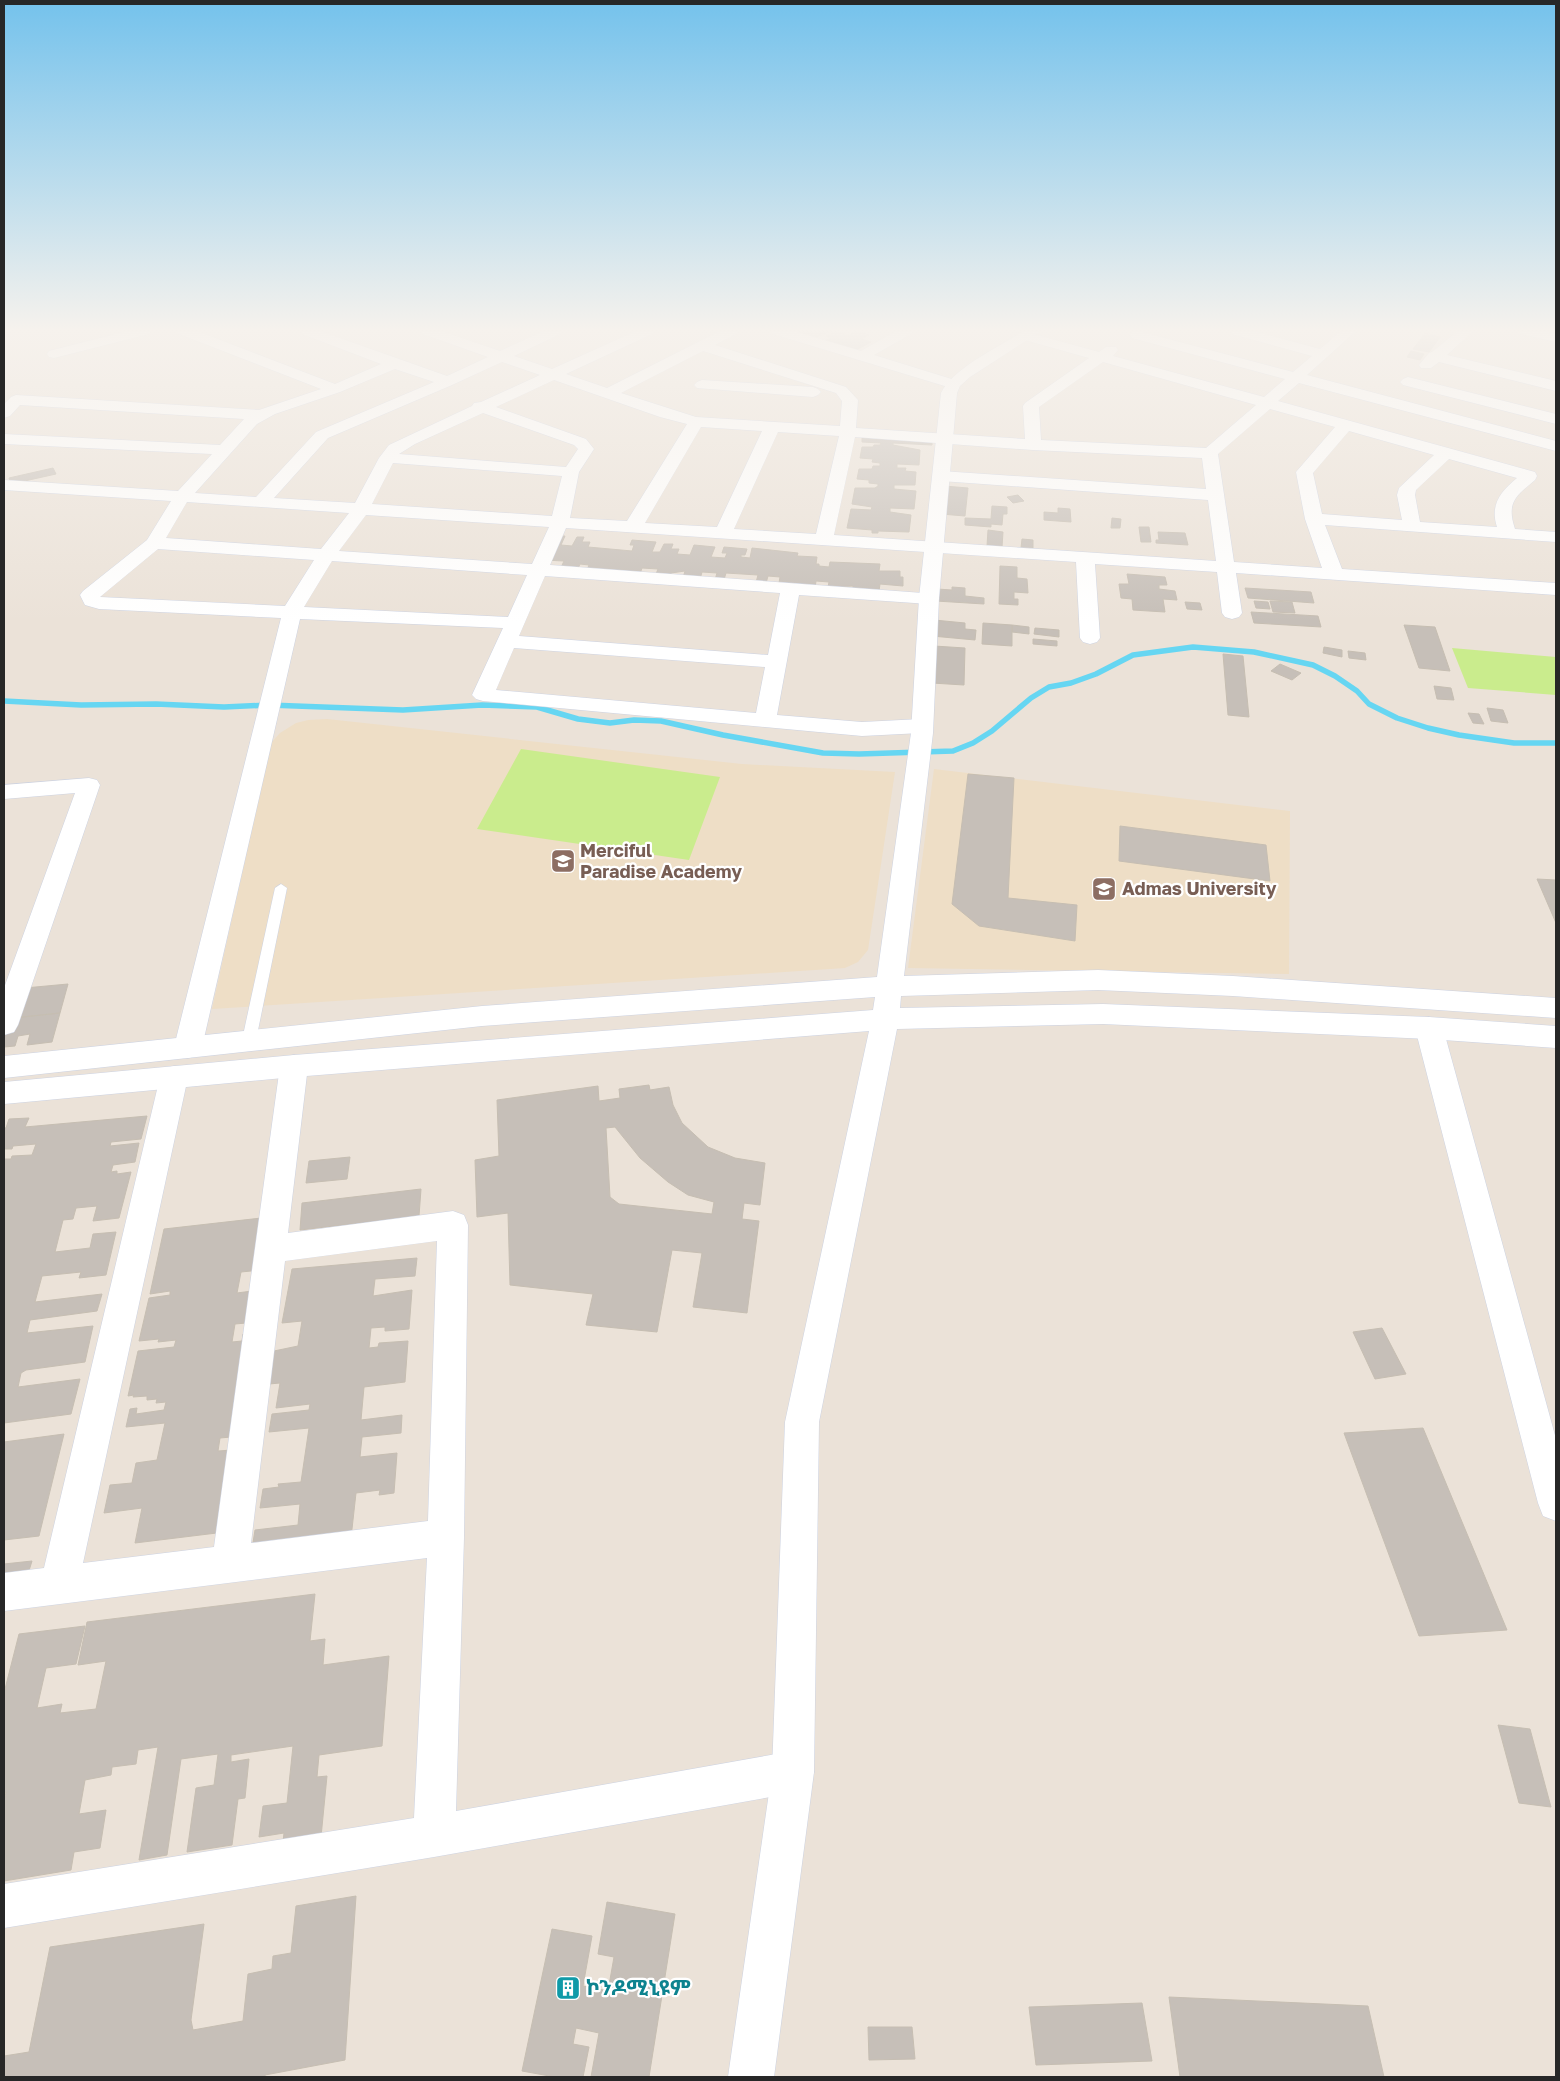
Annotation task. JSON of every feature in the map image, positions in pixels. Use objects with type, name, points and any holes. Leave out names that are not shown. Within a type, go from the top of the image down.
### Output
[{"type":"street","points":[[245,428],[182,497],[154,543],[90,595],[92,601],[515,623]]},
{"type":"street","points":[[261,502],[322,434],[336,428]]},
{"type":"street","points":[[188,1047],[292,611],[326,555],[361,509],[387,458],[396,448],[436,428]]},
{"type":"street","points":[[540,428],[585,445],[586,449],[571,472],[560,522],[483,695],[862,729],[922,729]]},
{"type":"street","points":[[633,527],[692,428]]},
{"type":"street","points":[[723,533],[771,428]]},
{"type":"street","points":[[793,428],[1033,445],[1210,453],[1238,428]]},
{"type":"street","points":[[751,2077],[793,1772],[802,1422],[887,1002],[918,771],[929,598],[945,428]]},
{"type":"street","points":[[1032,428],[1033,445]]},
{"type":"street","points":[[1334,574],[1314,519],[1304,472],[1343,428]]},
{"type":"street","points":[[1357,428],[1529,476],[1508,495],[1502,504],[1502,516],[1508,532]]},
{"type":"street","points":[[1489,428],[1556,446]]},
{"type":"street","points":[[824,540],[848,431]]},
{"type":"street","points":[[4,439],[226,450]]},
{"type":"street","points":[[1210,453],[1232,613]]},
{"type":"street","points":[[1412,527],[1406,494],[1408,488],[1446,453]]},
{"type":"street","points":[[387,458],[571,472]]},
{"type":"street","points":[[941,476],[1216,495]]},
{"type":"street","points":[[4,485],[1556,589]]},
{"type":"street","points":[[1314,519],[1556,537]]},
{"type":"street","points":[[154,543],[929,598]]},
{"type":"street","points":[[1085,558],[1090,638]]},
{"type":"street","points":[[765,720],[791,588]]},
{"type":"street","points":[[506,641],[776,662]]},
{"type":"street","points":[[4,792],[89,785],[4,1024]]},
{"type":"street","points":[[4,1094],[294,1066],[479,1051],[887,1002],[1098,980],[1243,986],[1556,1008]]},
{"type":"street","points":[[4,1067],[482,1016],[887,1002],[1102,1014],[1429,1028],[1556,1037]]},
{"type":"street","points":[[479,1051],[482,1016]]},
{"type":"street","points":[[1429,1028],[1556,1503]]},
{"type":"street","points":[[230,1565],[294,1066]]},
{"type":"street","points":[[60,1584],[174,1077]]},
{"type":"street","points":[[271,1248],[453,1225],[446,1537],[434,1836]]},
{"type":"street","points":[[4,1592],[446,1537]]},
{"type":"street","points":[[4,1906],[434,1836],[793,1772]]},
{"type":"lane","points":[[249,1040],[281,888]]},
{"type":"shaded area","name":"Merciful Paradise Academy","points":[[327,719],[742,764],[895,772],[868,950],[858,962],[845,968],[212,1009],[271,743],[280,733],[296,723]]},
{"type":"shaded area","name":"Admas University","points":[[934,769],[1290,811],[1289,974],[908,968]]},
{"type":"green space","points":[[1452,648],[1556,657],[1556,695],[1468,688]]},
{"type":"green space","points":[[521,749],[720,777],[689,860],[477,829]]},
{"type":"building","points":[[862,437],[932,440],[932,445],[893,443],[893,445],[920,450],[919,465],[897,464],[897,468],[906,468],[905,471],[916,472],[915,485],[894,485],[894,489],[916,491],[914,509],[890,508],[890,512],[911,515],[909,532],[878,531],[878,533],[872,533],[872,530],[847,528],[851,509],[871,510],[872,507],[852,504],[855,488],[875,488],[878,486],[878,484],[869,483],[869,480],[857,479],[859,469],[872,469],[873,466],[880,466],[880,463],[872,462],[873,459],[860,458],[862,447],[873,447],[881,443],[862,442]]},
{"type":"building","points":[[53,468],[56,474],[11,484],[9,478]]},
{"type":"building","points":[[944,486],[968,488],[965,516],[941,514]]},
{"type":"building","points":[[1018,495],[1024,501],[1013,503],[1007,497]]},
{"type":"building","points":[[992,506],[1007,507],[1007,514],[1003,514],[1002,525],[991,524],[991,527],[965,525],[965,518],[991,519]]},
{"type":"building","points":[[1058,508],[1070,509],[1071,522],[1044,520],[1044,512],[1058,513]]},
{"type":"building","points":[[1112,518],[1121,519],[1120,528],[1111,528]]},
{"type":"building","points":[[1139,527],[1149,527],[1151,542],[1141,542]]},
{"type":"building","points":[[988,530],[1003,532],[1002,547],[987,546]]},
{"type":"building","points":[[1158,532],[1185,533],[1188,545],[1156,543],[1156,540],[1159,540]]},
{"type":"building","points":[[556,536],[565,536],[561,545],[572,546],[577,537],[584,537],[582,542],[590,542],[588,547],[632,551],[634,545],[630,545],[632,540],[656,542],[652,552],[660,552],[664,544],[673,544],[671,549],[679,549],[677,554],[690,555],[694,545],[715,547],[711,557],[725,558],[727,553],[722,553],[724,547],[747,549],[745,555],[741,555],[741,557],[750,558],[752,548],[798,553],[797,556],[817,557],[816,564],[819,564],[819,566],[829,567],[830,562],[880,564],[879,571],[900,571],[900,577],[903,577],[903,586],[880,584],[879,591],[853,591],[853,586],[828,587],[829,582],[816,581],[815,588],[779,583],[780,577],[768,576],[765,587],[755,586],[758,575],[726,573],[723,583],[714,583],[717,573],[702,572],[699,583],[683,578],[685,571],[671,573],[669,580],[656,574],[658,569],[642,568],[639,577],[585,575],[589,565],[580,564],[576,573],[559,572],[564,561],[544,560]]},
{"type":"building","points":[[1022,539],[1033,540],[1033,549],[1021,548]]},
{"type":"building","points":[[1000,566],[1017,567],[1017,578],[1027,579],[1028,593],[1014,592],[1014,599],[1018,599],[1018,605],[999,604]]},
{"type":"building","points":[[1127,574],[1165,577],[1167,585],[1159,585],[1159,589],[1175,591],[1177,600],[1163,599],[1165,612],[1133,610],[1132,599],[1121,598],[1119,584],[1129,584]]},
{"type":"building","points":[[952,587],[965,588],[965,596],[984,598],[984,604],[936,601],[937,589],[952,590]]},
{"type":"building","points":[[1245,588],[1311,592],[1314,603],[1248,598]]},
{"type":"building","points":[[1254,601],[1268,602],[1270,609],[1256,608]]},
{"type":"building","points":[[1270,601],[1292,602],[1295,613],[1273,612]]},
{"type":"building","points":[[1185,602],[1200,603],[1202,610],[1187,609]]},
{"type":"building","points":[[1251,612],[1318,616],[1321,627],[1254,623]]},
{"type":"building","points":[[934,620],[965,623],[965,629],[976,630],[975,640],[932,636]]},
{"type":"building","points":[[983,623],[1012,625],[1012,646],[982,644]]},
{"type":"building","points":[[1012,625],[1029,627],[1029,634],[1012,632]]},
{"type":"building","points":[[1404,625],[1435,627],[1450,671],[1419,668]]},
{"type":"building","points":[[1035,628],[1059,630],[1059,637],[1034,634]]},
{"type":"building","points":[[1033,639],[1057,641],[1057,646],[1033,644]]},
{"type":"building","points":[[934,646],[965,648],[964,685],[932,683]]},
{"type":"building","points":[[1324,647],[1342,650],[1342,657],[1323,653]]},
{"type":"building","points":[[1348,651],[1365,653],[1366,660],[1349,658]]},
{"type":"building","points":[[1223,654],[1243,656],[1249,717],[1228,715]]},
{"type":"building","points":[[1280,664],[1301,673],[1292,680],[1271,671]]},
{"type":"building","points":[[1434,686],[1451,688],[1454,700],[1437,699]]},
{"type":"building","points":[[1487,708],[1503,710],[1508,723],[1491,721]]},
{"type":"building","points":[[1468,713],[1479,714],[1484,724],[1473,723]]},
{"type":"building","points":[[968,774],[1014,778],[1008,898],[1077,905],[1075,941],[979,926],[952,904]]},
{"type":"building","points":[[1120,826],[1266,845],[1270,881],[1119,861]]},
{"type":"building","points":[[1537,879],[1556,880],[1556,923]]},
{"type":"building","points":[[68,984],[60,1013],[4,1019],[14,989]]},
{"type":"building","points":[[60,1013],[52,1042],[27,1045],[30,1034],[18,1036],[15,1046],[4,1047],[4,1019]]},
{"type":"building","points":[[649,1085],[650,1090],[669,1087],[673,1105],[682,1123],[708,1147],[735,1158],[765,1163],[760,1205],[744,1203],[742,1219],[759,1221],[747,1313],[693,1307],[702,1253],[672,1250],[657,1332],[586,1325],[593,1294],[510,1285],[508,1213],[477,1217],[475,1160],[499,1156],[497,1100],[598,1086],[599,1101],[620,1098],[619,1089]],"holes":[[[615,1127],[640,1158],[668,1182],[688,1195],[714,1202],[712,1214],[619,1204],[610,1197],[606,1128]]]},
{"type":"building","points":[[147,1116],[141,1139],[111,1142],[110,1146],[139,1143],[135,1162],[113,1165],[111,1172],[117,1171],[117,1174],[131,1172],[119,1218],[93,1221],[97,1206],[76,1208],[73,1219],[63,1220],[55,1252],[90,1248],[93,1234],[116,1232],[106,1275],[79,1278],[81,1272],[42,1276],[35,1302],[102,1294],[97,1311],[30,1320],[27,1333],[93,1326],[85,1362],[26,1370],[21,1373],[18,1387],[80,1379],[71,1414],[4,1423],[4,1159],[11,1159],[12,1156],[32,1155],[36,1144],[13,1146],[12,1149],[4,1149],[4,1128],[6,1128],[9,1119],[29,1118],[25,1127]]},
{"type":"building","points":[[350,1157],[347,1179],[306,1183],[309,1161]]},
{"type":"building","points":[[421,1189],[419,1216],[300,1230],[302,1203]]},
{"type":"building","points":[[288,1215],[261,1270],[241,1272],[237,1293],[252,1291],[246,1323],[235,1324],[232,1342],[242,1341],[243,1334],[273,1331],[242,1436],[220,1438],[218,1451],[232,1450],[233,1531],[135,1543],[142,1508],[104,1513],[110,1485],[132,1483],[136,1463],[157,1460],[165,1423],[126,1427],[130,1409],[137,1408],[136,1414],[164,1410],[166,1402],[156,1403],[157,1399],[147,1400],[147,1396],[128,1396],[138,1351],[174,1347],[176,1340],[158,1342],[159,1339],[139,1341],[149,1298],[170,1295],[170,1291],[150,1294],[164,1229]]},
{"type":"building","points":[[417,1258],[415,1276],[375,1279],[373,1296],[412,1290],[409,1329],[385,1331],[385,1327],[371,1328],[369,1348],[378,1347],[379,1343],[408,1341],[405,1382],[364,1387],[361,1420],[402,1415],[401,1433],[362,1437],[360,1457],[397,1453],[394,1493],[379,1495],[380,1490],[356,1493],[351,1538],[252,1549],[255,1530],[298,1525],[300,1504],[260,1508],[263,1489],[279,1487],[278,1484],[301,1482],[309,1428],[269,1432],[272,1414],[309,1410],[310,1404],[276,1408],[280,1383],[269,1384],[274,1351],[298,1346],[302,1321],[282,1323],[292,1269]]},
{"type":"building","points":[[1382,1328],[1406,1374],[1375,1379],[1353,1332]]},
{"type":"building","points":[[1423,1428],[1507,1630],[1419,1636],[1344,1433]]},
{"type":"building","points":[[64,1434],[39,1536],[4,1540],[4,1442]]},
{"type":"building","points":[[32,1561],[27,1577],[4,1580],[4,1564]]},
{"type":"building","points":[[315,1594],[310,1641],[325,1639],[323,1665],[389,1656],[382,1746],[319,1755],[317,1777],[327,1776],[321,1837],[283,1842],[284,1833],[259,1837],[263,1806],[287,1803],[293,1746],[231,1755],[231,1762],[249,1759],[245,1798],[238,1799],[232,1845],[187,1852],[196,1788],[214,1785],[218,1754],[181,1759],[167,1855],[139,1860],[158,1747],[138,1750],[136,1764],[112,1767],[111,1775],[85,1780],[79,1814],[106,1810],[100,1848],[74,1852],[71,1870],[4,1881],[4,1801],[6,1792],[4,1793],[4,1693],[19,1634],[85,1626],[76,1664],[46,1668],[37,1708],[62,1704],[60,1713],[96,1709],[106,1661],[78,1665],[87,1622]]},
{"type":"building","points":[[1498,1725],[1530,1729],[1551,1807],[1519,1803]]},
{"type":"building","points":[[356,1896],[345,2060],[265,2075],[265,2077],[4,2077],[4,2056],[29,2052],[50,1947],[204,1924],[191,2020],[193,2030],[243,2021],[248,1974],[272,1969],[273,1956],[291,1953],[296,1906]]},
{"type":"building","name":"ኮንዶሚኒዩም","points":[[607,1902],[675,1914],[649,2077],[591,2077],[599,2033],[576,2028],[573,2044],[589,2047],[583,2077],[555,2077],[522,2071],[552,1929],[592,1936],[583,1986],[608,1991],[614,1957],[598,1954]]},
{"type":"building","points":[[1169,1997],[1368,2006],[1384,2077],[1180,2077]]},
{"type":"building","points":[[1142,2003],[1152,2061],[1036,2065],[1029,2007]]},
{"type":"building","points":[[868,2027],[912,2027],[915,2059],[869,2060]]},
{"type":"waterway","points":[[4,701],[81,705],[156,704],[224,707],[269,705],[403,710],[482,705],[537,707],[578,719],[610,723],[634,720],[661,721],[723,735],[823,753],[859,754],[953,751],[973,743],[992,731],[1031,698],[1049,687],[1071,683],[1096,674],[1133,655],[1193,647],[1254,652],[1313,665],[1335,676],[1357,691],[1369,704],[1397,718],[1428,728],[1459,735],[1514,743],[1556,743]]},
{"type":"place","name":"Merciful Paradise Academy","points":[[563,861]]},
{"type":"place","name":"Admas University","points":[[1104,889]]},
{"type":"place","name":"ኮንዶሚኒዩም","points":[[568,1988]]}]
